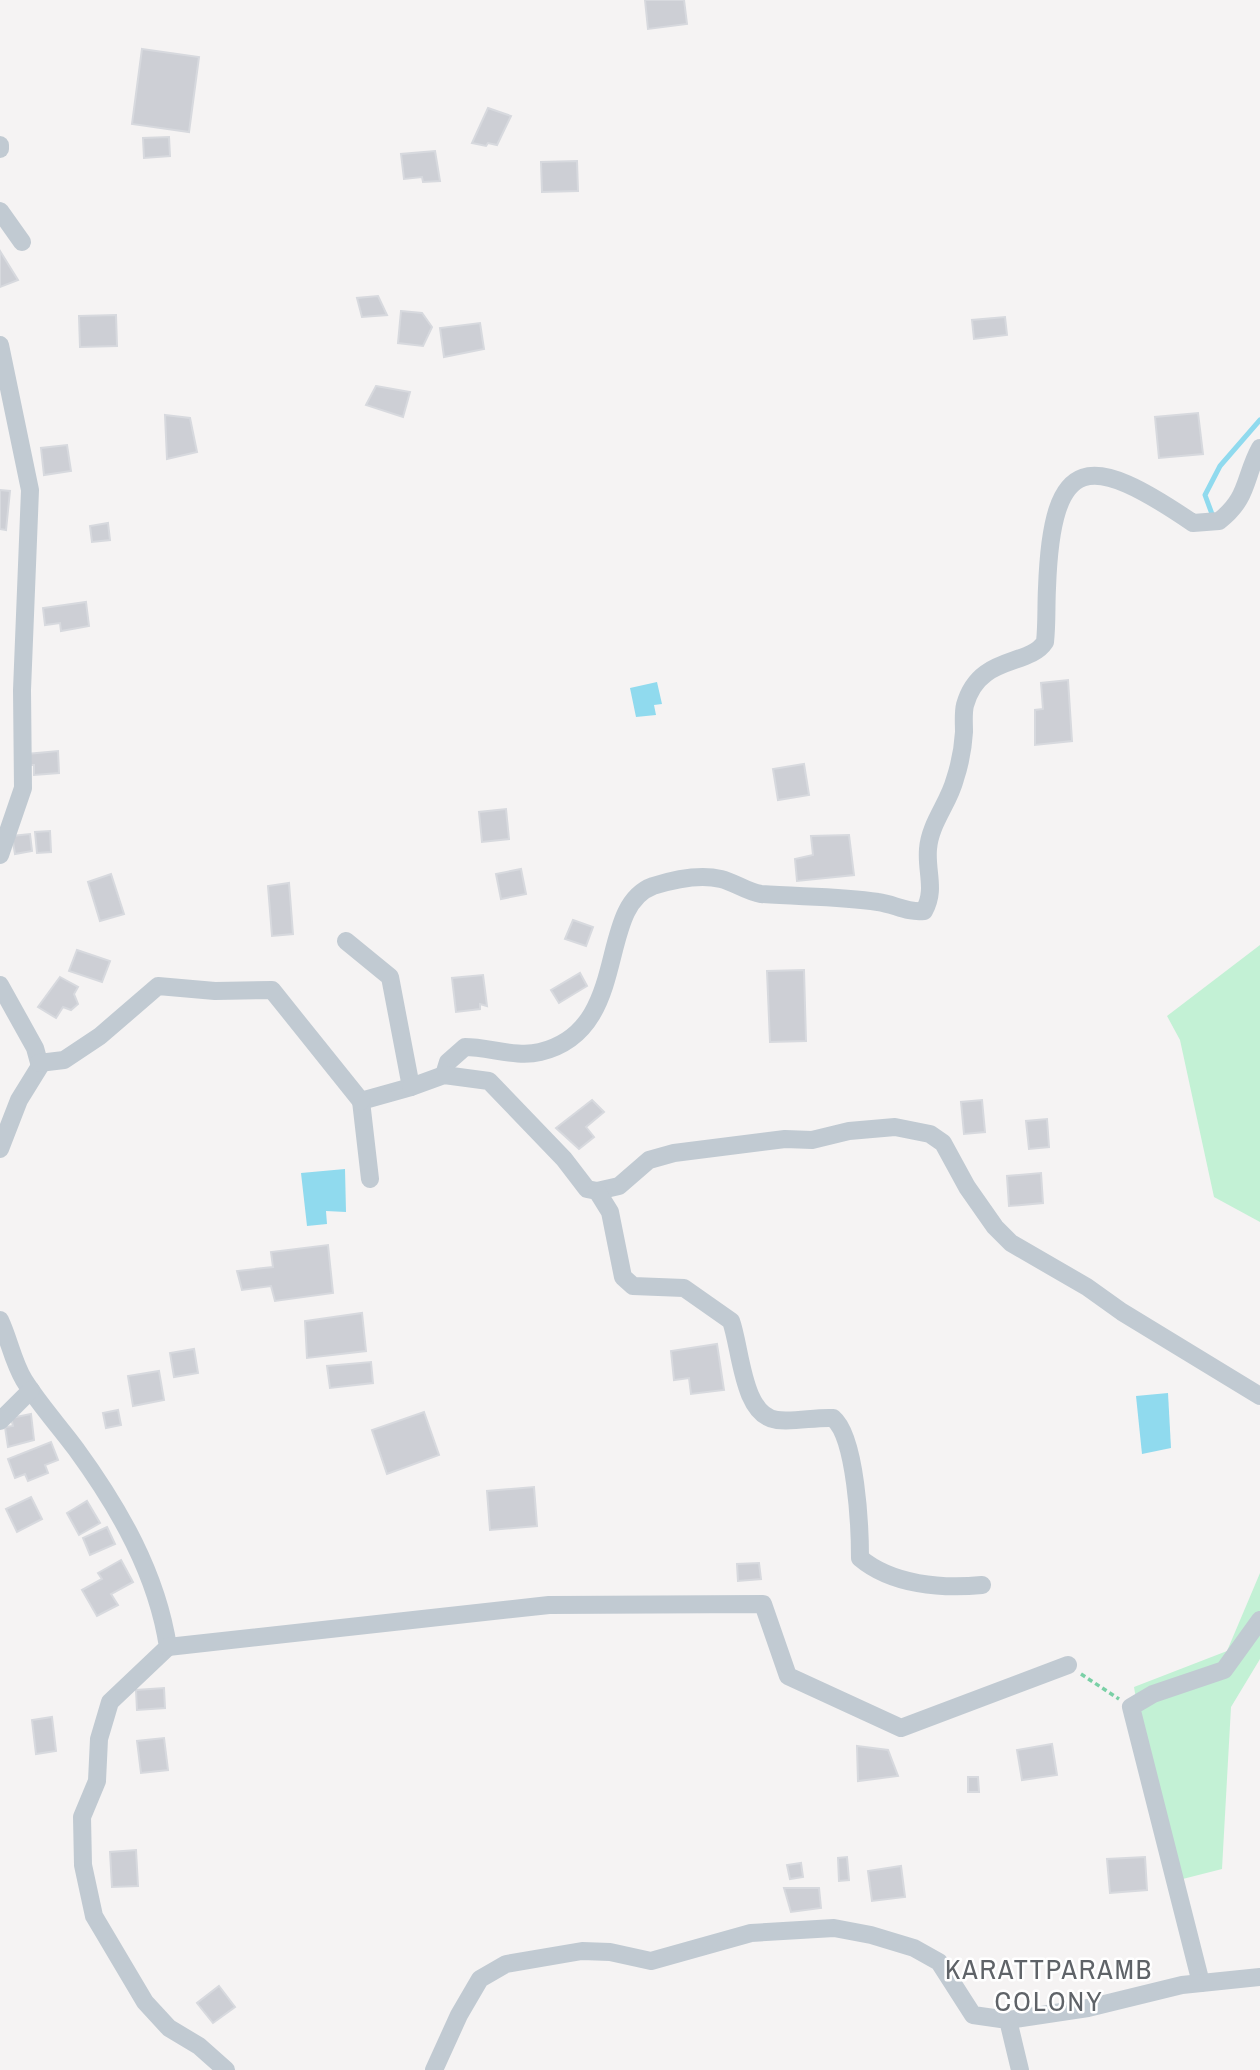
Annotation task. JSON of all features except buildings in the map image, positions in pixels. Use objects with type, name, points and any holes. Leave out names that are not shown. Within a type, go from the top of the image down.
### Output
[{"type":"street","points":[[0,211],[22,242]]},
{"type":"street","points":[[0,345],[30,490],[22,690],[23,788],[0,855]]},
{"type":"street","points":[[444,1075],[448,1062],[466,1047],[538,1053],[575,1035],[596,1007],[624,915],[634,896],[651,887],[692,878],[720,878],[758,894],[841,897],[898,905],[911,912],[923,911],[931,888],[928,848],[934,825],[955,782],[964,734],[965,705],[978,681],[995,667],[1039,652],[1045,642],[1054,530],[1058,505],[1067,487],[1078,478],[1094,474],[1148,492],[1193,523],[1219,521],[1243,496],[1253,461],[1260,449]]},
{"type":"street","points":[[346,941],[390,978],[411,1087]]},
{"type":"street","points":[[0,985],[35,1048],[39,1063],[19,1100],[0,1149]]},
{"type":"street","points":[[39,1063],[64,1060],[100,1036],[158,986],[215,991],[272,990],[361,1101],[370,1179]]},
{"type":"street","points":[[361,1101],[444,1075],[489,1081],[564,1159],[587,1189],[597,1191],[619,1186],[649,1160],[674,1153],[785,1139],[812,1140],[849,1131],[895,1127],[921,1132],[943,1143],[967,1187],[995,1227],[1011,1243],[1087,1287],[1260,1396]]},
{"type":"street","points":[[597,1191],[610,1212],[623,1277],[633,1286],[684,1288],[731,1321],[750,1398],[757,1410],[775,1420],[833,1418],[839,1422],[847,1437],[853,1464],[860,1558],[873,1569],[905,1580],[957,1588],[982,1585]]},
{"type":"street","points":[[0,1320],[22,1377],[78,1452],[131,1537],[160,1604],[168,1647]]},
{"type":"street","points":[[0,1421],[31,1390]]},
{"type":"street","points":[[226,2070],[199,2046],[169,2028],[145,2003],[94,1916],[83,1865],[82,1817],[97,1781],[99,1739],[110,1702],[168,1647],[549,1605],[763,1604],[788,1676],[901,1728],[1068,1665]]},
{"type":"street","points":[[1201,1983],[1131,1707],[1153,1693],[1224,1670],[1260,1620]]},
{"type":"street","points":[[434,2070],[459,2015],[480,1979],[506,1964],[582,1951],[610,1952],[651,1961],[751,1933],[834,1928],[871,1934],[914,1948],[939,1962],[973,2015],[1008,2020],[1088,2008],[1201,1983],[1260,1977]]},
{"type":"street","points":[[1008,2020],[1020,2070]]},
{"type":"path","points":[[1068,1665],[1131,1707]]},
{"type":"green space","points":[[1260,945],[1260,1222],[1214,1197],[1180,1040],[1167,1016]]},
{"type":"green space","points":[[1260,1573],[1260,1659],[1231,1707],[1222,1869],[1167,1883],[1134,1687],[1227,1651]]},
{"type":"water","points":[[657,682],[662,704],[654,705],[656,715],[636,717],[630,688]]},
{"type":"water","points":[[345,1169],[346,1212],[326,1211],[327,1224],[307,1226],[301,1173]]},
{"type":"water","points":[[1168,1393],[1171,1448],[1142,1454],[1136,1396]]},
{"type":"waterway","points":[[1212,514],[1205,495],[1220,466],[1260,420]]},
{"type":"district","name":"KARATTPARAMB COLONY","points":[[1049,1985]]}]
